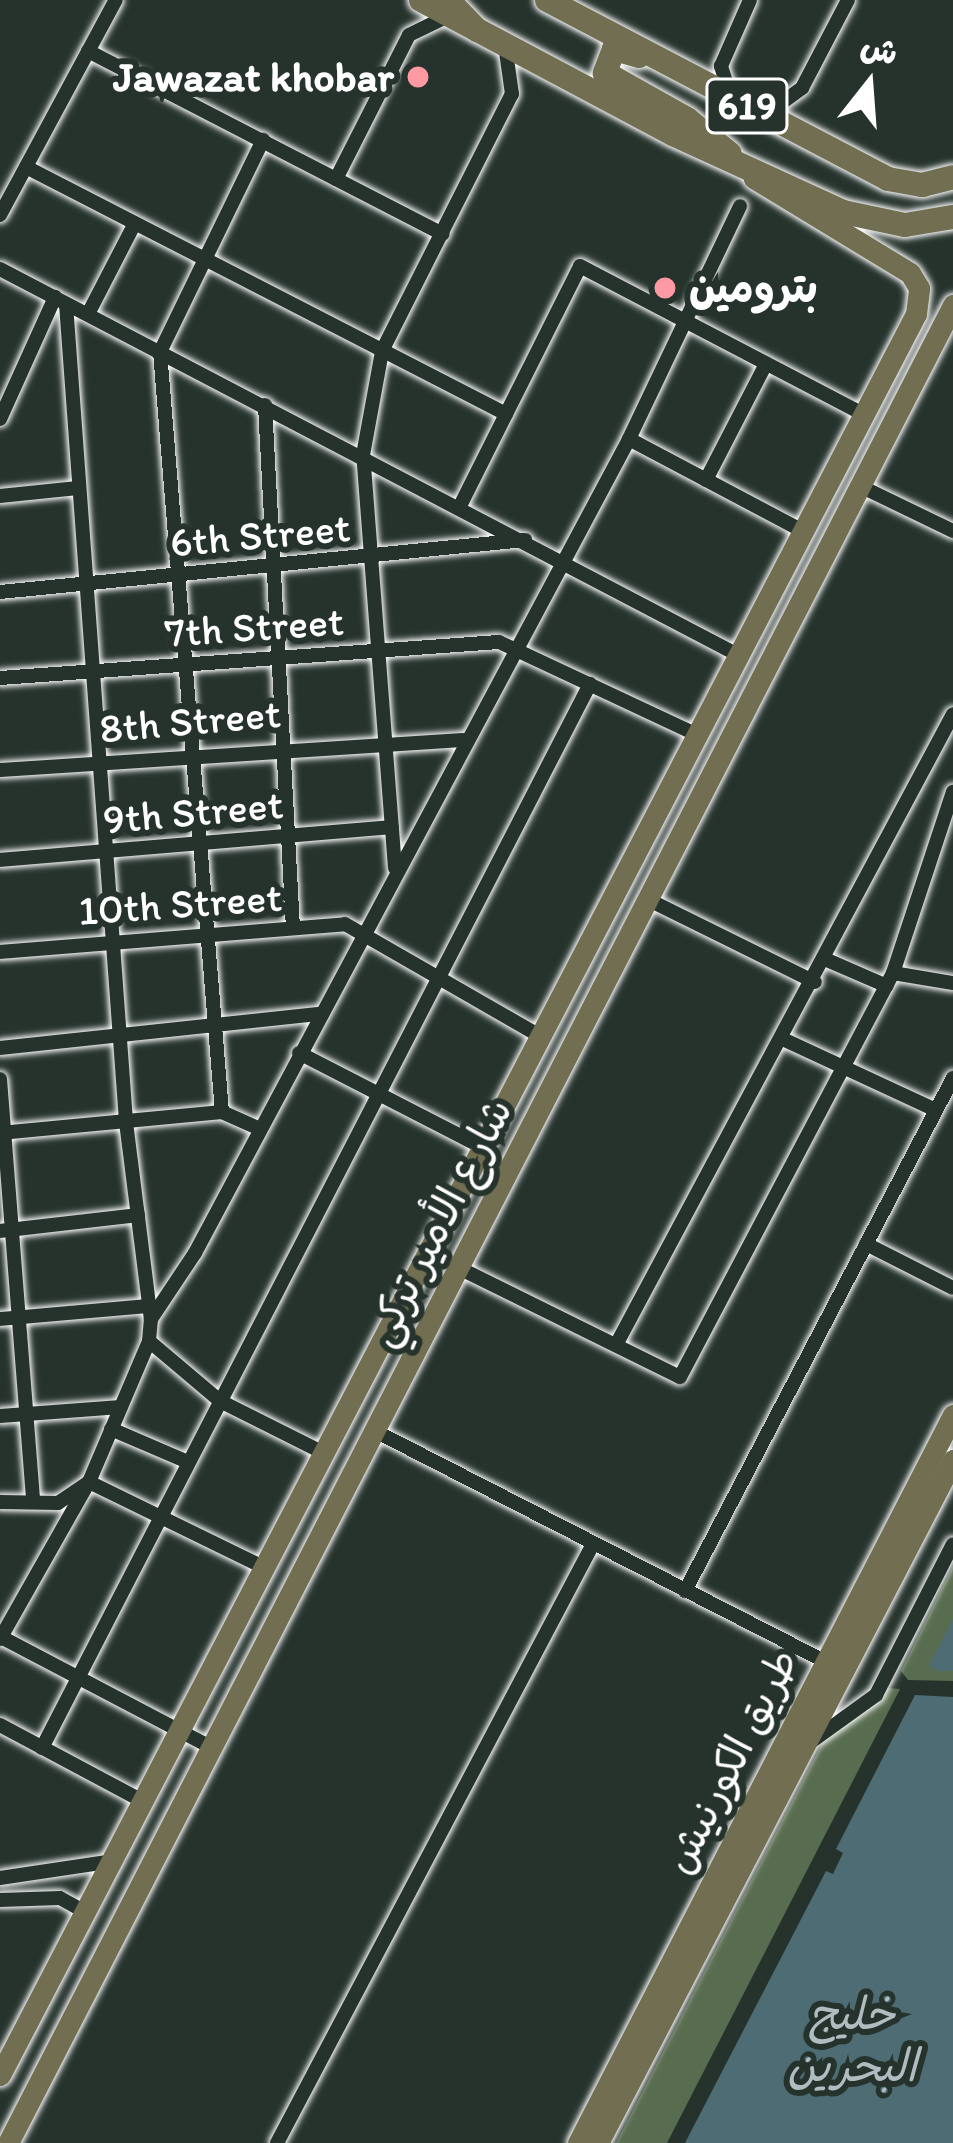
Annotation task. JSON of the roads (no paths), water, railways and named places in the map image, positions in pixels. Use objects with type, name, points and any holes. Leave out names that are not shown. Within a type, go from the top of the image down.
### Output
[{"type":"highway","points":[[421,0],[449,8]]},
{"type":"highway","name":"619","points":[[547,0],[580,9],[721,92],[888,179],[922,185],[953,178]]},
{"type":"highway","name":"619","points":[[449,8],[477,30],[732,163]]},
{"type":"highway","points":[[721,92],[621,49],[604,66],[612,80],[712,135],[732,163],[874,221],[953,217]]},
{"type":"main road","name":"شارع الأمير تركي","points":[[0,2075],[916,314],[919,288],[910,273],[796,210],[732,163]]},
{"type":"main road","name":"شارع الأمير تركي","points":[[8,2143],[758,695],[768,658],[953,305]]},
{"type":"main road","points":[[934,336],[953,319]]},
{"type":"main road","points":[[739,649],[768,658]]},
{"type":"main road","name":"طريق الكورنيش","points":[[578,2143],[953,1414]]},
{"type":"main road","name":"طريق الكورنيش","points":[[598,2143],[953,1460]]},
{"type":"street","points":[[0,215],[116,0]]},
{"type":"street","points":[[721,92],[722,66],[750,0]]},
{"type":"street","points":[[765,115],[802,88],[848,0]]},
{"type":"street","points":[[336,179],[409,35],[449,8]]},
{"type":"street","points":[[395,870],[363,455],[382,351],[512,94],[505,45]]},
{"type":"street","points":[[88,51],[443,234]]},
{"type":"street","points":[[222,1112],[160,352],[263,140]]},
{"type":"street","points":[[26,167],[506,414]]},
{"type":"street","points":[[150,1312],[260,1129],[558,558],[629,439],[740,206]]},
{"type":"street","points":[[88,314],[135,223]]},
{"type":"street","points":[[460,506],[580,266],[865,415]]},
{"type":"street","points":[[0,269],[739,649]]},
{"type":"street","points":[[0,419],[60,301]]},
{"type":"street","points":[[60,301],[89,584],[111,941],[126,1122],[150,1312],[149,1341],[89,1482],[1,1638],[212,1748]]},
{"type":"street","points":[[706,480],[766,364]]},
{"type":"street","points":[[265,405],[269,567],[293,928]]},
{"type":"street","points":[[629,439],[801,530]]},
{"type":"street","points":[[858,484],[953,531]]},
{"type":"street","points":[[0,496],[78,488]]},
{"type":"street","name":"6th Street","points":[[0,592],[525,540]]},
{"type":"street","points":[[512,646],[694,733]]},
{"type":"street","name":"7th Street","points":[[0,678],[274,657],[512,646]]},
{"type":"street","points":[[42,1748],[433,979],[590,684]]},
{"type":"street","points":[[616,1345],[785,1040],[953,714]]},
{"type":"street","name":"8th Street","points":[[0,770],[387,739],[464,740]]},
{"type":"street","points":[[459,1268],[680,1378],[890,979],[953,792]]},
{"type":"street","name":"9th Street","points":[[0,860],[392,827]]},
{"type":"street","points":[[649,900],[815,982]]},
{"type":"street","name":"10th Street","points":[[0,952],[208,931],[345,924],[359,939]]},
{"type":"street","points":[[359,939],[538,1035]]},
{"type":"street","points":[[827,960],[890,979],[953,983]]},
{"type":"street","points":[[0,1048],[320,1014]]},
{"type":"street","points":[[785,1040],[936,1110]]},
{"type":"street","points":[[299,1053],[480,1146]]},
{"type":"street","points":[[685,1591],[953,1078]]},
{"type":"street","points":[[0,1079],[8,1318],[30,1415],[34,1499]]},
{"type":"street","points":[[2,1133],[222,1112],[260,1129]]},
{"type":"street","points":[[5,1231],[138,1215]]},
{"type":"street","points":[[866,1244],[953,1288]]},
{"type":"street","points":[[8,1318],[150,1312]]},
{"type":"street","points":[[149,1341],[220,1401],[324,1453]]},
{"type":"street","points":[[0,1416],[121,1407]]},
{"type":"street","points":[[111,1429],[188,1462]]},
{"type":"street","points":[[375,1431],[826,1662]]},
{"type":"street","points":[[0,1502],[58,1503],[89,1482]]},
{"type":"street","points":[[89,1482],[265,1568]]},
{"type":"street","points":[[277,2143],[593,1544]]},
{"type":"street","points":[[804,1747],[876,1695],[953,1544]]},
{"type":"street","points":[[0,1725],[144,1802]]},
{"type":"street","points":[[0,1877],[114,1861]]},
{"type":"street","points":[[54,1873],[64,1882],[60,1898]]},
{"type":"street","points":[[0,1900],[60,1898],[82,1911]]},
{"type":"water","points":[[953,1619],[953,1671],[938,1671],[929,1666]]},
{"type":"water","name":"خليج البحرين","points":[[915,1695],[953,1697],[953,2143],[685,2143],[826,1871],[833,1874],[843,1853],[836,1849]]},
{"type":"place","name":"Jawazat khobar","points":[[418,77]]},
{"type":"place","name":"بترومين","points":[[665,288]]}]
